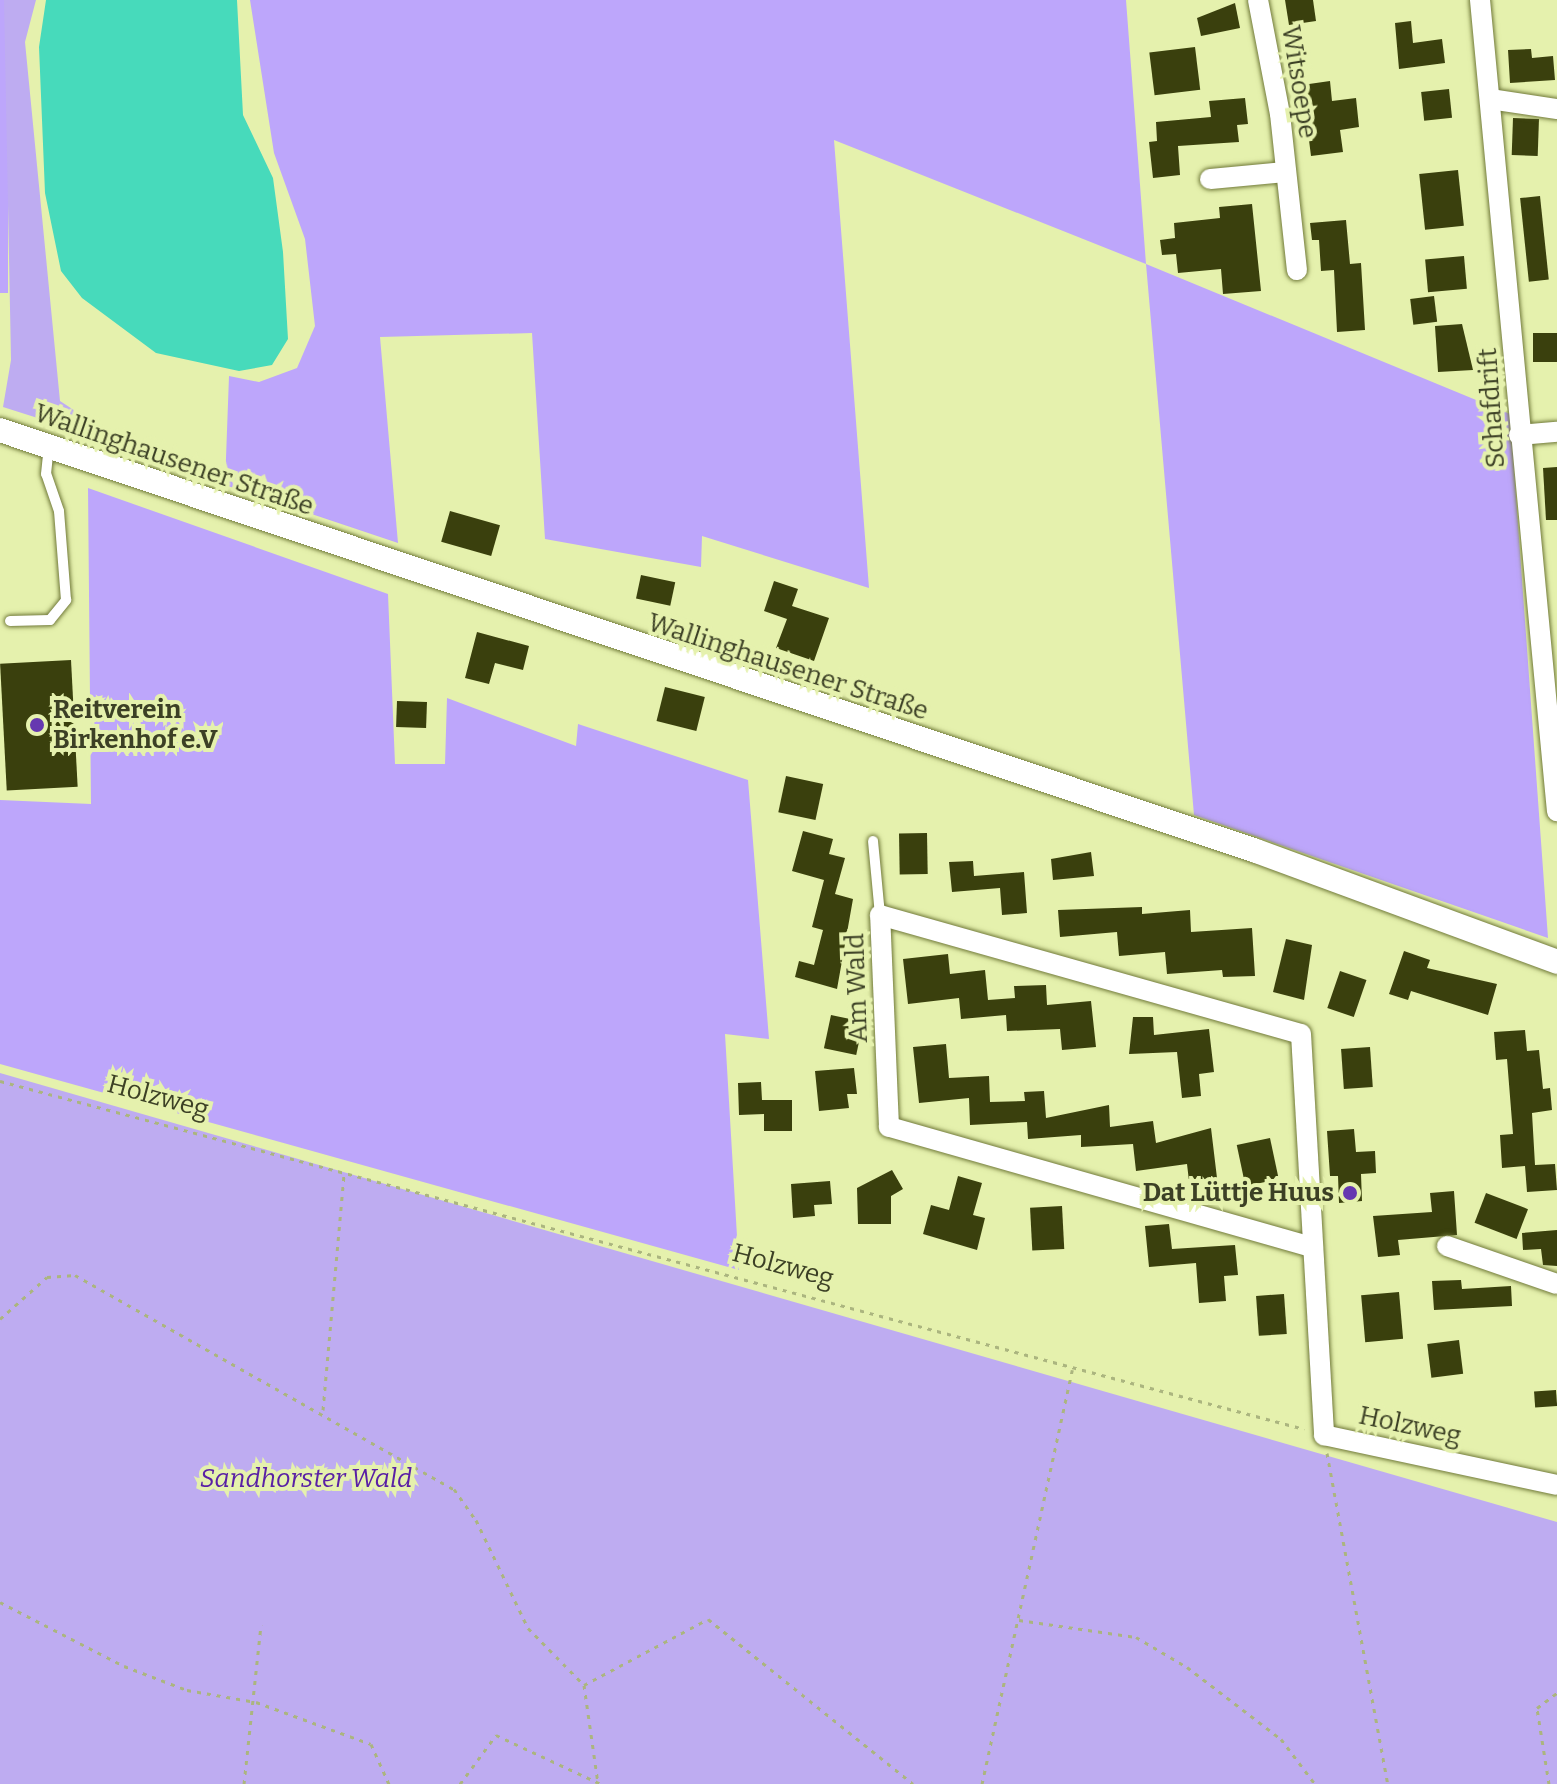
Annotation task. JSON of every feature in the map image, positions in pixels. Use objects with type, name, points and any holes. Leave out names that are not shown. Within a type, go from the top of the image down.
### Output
[{"type":"street","name":"Witsoepe","points":[[1258,0],[1286,172],[1297,270]]},
{"type":"street","name":"Schafdrift","points":[[1480,0],[1557,811]]},
{"type":"street","points":[[1490,99],[1557,109]]},
{"type":"street","name":"Witsoepe","points":[[1210,179],[1286,172]]},
{"type":"street","name":"Wallinghausener Straße","points":[[0,430],[1256,851],[1557,962]]},
{"type":"street","points":[[1519,435],[1557,432]]},
{"type":"street","name":"Am Wald","points":[[1311,1247],[889,1127],[880,915],[1301,1034],[1324,1435]]},
{"type":"street","points":[[1447,1246],[1557,1284]]},
{"type":"street","name":"Holzweg","points":[[1324,1435],[1557,1485]]},
{"type":"lane","points":[[10,621],[50,620],[66,600],[59,511],[45,467],[49,447]]},
{"type":"lane","points":[[873,841],[880,915]]},
{"type":"path","name":"Holzweg","points":[[0,1081],[1324,1435]]},
{"type":"path","points":[[323,1410],[344,1175]]},
{"type":"path","points":[[0,1319],[47,1277],[75,1275],[323,1410],[454,1489],[476,1520],[528,1628],[584,1685],[599,1783]]},
{"type":"path","points":[[982,1784],[1072,1370]]},
{"type":"path","points":[[1324,1435],[1388,1784]]},
{"type":"path","points":[[0,1602],[124,1666],[187,1690],[256,1702],[371,1744],[389,1784]]},
{"type":"path","points":[[584,1685],[708,1619],[913,1784]]},
{"type":"path","points":[[1017,1620],[1136,1637],[1187,1667],[1281,1739],[1315,1784]]},
{"type":"path","points":[[244,1784],[256,1702],[261,1625]]},
{"type":"path","points":[[1549,1784],[1537,1708],[1557,1693]]},
{"type":"path","points":[[460,1784],[496,1735],[599,1783]]},
{"type":"shaded area","points":[[0,0],[8,0],[8,293],[0,293]]},
{"type":"shaded area","points":[[250,0],[1126,0],[1146,264],[834,140],[869,588],[702,536],[701,567],[545,539],[532,333],[380,337],[398,543],[225,485],[229,376],[259,382],[297,368],[315,326],[305,239],[274,153]]},
{"type":"shaded area","points":[[1146,264],[1510,414],[1548,938],[1194,815]]},
{"type":"shaded area","points":[[88,488],[388,594],[395,764],[445,764],[447,698],[576,746],[578,724],[748,780],[769,1039],[725,1034],[739,1270],[0,1064],[0,800],[91,804]]},
{"type":"green space","points":[[4,0],[36,0],[25,42],[60,401],[132,448],[3,407],[11,360]]},
{"type":"green space","name":"Sandhorster Wald","points":[[0,1073],[1557,1522],[1557,1784],[0,1784]]},
{"type":"water","points":[[46,0],[237,0],[243,115],[273,178],[283,252],[288,339],[272,365],[239,371],[156,353],[82,298],[61,271],[45,193],[39,47]]},
{"type":"building","points":[[1285,0],[1313,0],[1316,21],[1289,25]]},
{"type":"building","points":[[1235,3],[1240,28],[1201,36],[1197,18]]},
{"type":"building","points":[[1411,21],[1413,43],[1442,39],[1445,63],[1399,69],[1395,23]]},
{"type":"building","points":[[1195,47],[1200,90],[1155,95],[1149,53]]},
{"type":"building","points":[[1531,49],[1532,58],[1553,56],[1555,80],[1510,83],[1508,50]]},
{"type":"building","points":[[1330,81],[1332,101],[1356,98],[1359,127],[1340,130],[1343,152],[1311,156],[1302,85]]},
{"type":"building","points":[[1449,89],[1452,118],[1424,121],[1421,92]]},
{"type":"building","points":[[1245,98],[1248,124],[1237,125],[1239,142],[1178,146],[1180,175],[1153,178],[1149,142],[1157,141],[1156,122],[1211,117],[1209,101]]},
{"type":"building","points":[[1513,118],[1539,119],[1538,156],[1512,155]]},
{"type":"building","points":[[1458,170],[1464,226],[1425,230],[1419,174]]},
{"type":"building","points":[[1540,196],[1549,280],[1529,282],[1520,198]]},
{"type":"building","points":[[1252,204],[1261,291],[1223,294],[1221,269],[1178,273],[1176,254],[1162,255],[1160,240],[1175,238],[1174,223],[1220,218],[1219,207]]},
{"type":"building","points":[[1346,220],[1350,264],[1361,263],[1365,330],[1337,332],[1334,270],[1321,271],[1319,240],[1312,240],[1310,223]]},
{"type":"building","points":[[1464,256],[1467,289],[1428,292],[1425,259]]},
{"type":"building","points":[[1434,296],[1437,322],[1413,325],[1410,299]]},
{"type":"building","points":[[1462,324],[1473,370],[1438,372],[1435,326]]},
{"type":"building","points":[[1533,333],[1557,333],[1557,362],[1533,362]]},
{"type":"building","points":[[1557,467],[1557,520],[1546,520],[1543,468]]},
{"type":"building","points":[[450,511],[500,525],[491,556],[441,542]]},
{"type":"building","points":[[641,575],[675,582],[670,606],[636,598]]},
{"type":"building","points":[[774,581],[798,589],[792,606],[829,618],[814,661],[776,648],[787,619],[764,611]]},
{"type":"building","points":[[477,632],[529,646],[523,670],[495,663],[489,684],[465,678]]},
{"type":"building","name":"Reitverein Birkenhof e.V","points":[[71,660],[78,787],[7,791],[0,664]]},
{"type":"building","points":[[665,687],[705,697],[696,731],[657,721]]},
{"type":"building","points":[[397,701],[427,702],[426,728],[396,727]]},
{"type":"building","points":[[786,776],[823,784],[815,820],[778,812]]},
{"type":"building","points":[[803,831],[833,839],[829,854],[845,858],[835,894],[853,899],[837,989],[795,977],[799,961],[814,965],[823,930],[812,927],[824,880],[792,871]]},
{"type":"building","points":[[899,833],[927,833],[928,874],[900,874]]},
{"type":"building","points":[[1091,852],[1094,876],[1053,880],[1051,859]]},
{"type":"building","points":[[973,861],[974,876],[1024,872],[1027,913],[1002,915],[1000,888],[952,892],[949,862]]},
{"type":"building","points":[[1142,907],[1142,914],[1190,910],[1191,932],[1252,928],[1255,976],[1223,977],[1222,970],[1167,974],[1165,952],[1119,956],[1117,932],[1060,937],[1058,910]]},
{"type":"building","points":[[1286,939],[1312,945],[1304,1000],[1273,992]]},
{"type":"building","points":[[1404,951],[1430,960],[1427,968],[1497,984],[1488,1015],[1411,991],[1408,1000],[1389,994]]},
{"type":"building","points":[[948,954],[950,974],[985,970],[988,1000],[1015,998],[1014,986],[1046,985],[1047,1005],[1091,1001],[1096,1047],[1062,1050],[1060,1029],[1007,1031],[1006,1015],[961,1019],[959,998],[908,1004],[903,959]]},
{"type":"building","points":[[1340,971],[1366,980],[1354,1017],[1327,1008]]},
{"type":"building","points":[[831,1015],[863,1022],[856,1055],[824,1048]]},
{"type":"building","points":[[1133,1017],[1153,1017],[1154,1035],[1209,1029],[1214,1072],[1199,1074],[1201,1096],[1182,1098],[1177,1052],[1129,1054]]},
{"type":"building","points":[[1525,1030],[1527,1051],[1539,1050],[1543,1089],[1550,1088],[1552,1110],[1532,1113],[1535,1165],[1555,1164],[1557,1190],[1527,1192],[1525,1166],[1502,1168],[1500,1135],[1513,1134],[1507,1059],[1496,1060],[1494,1032]]},
{"type":"building","points":[[946,1044],[949,1078],[989,1076],[990,1102],[1025,1101],[1024,1092],[1044,1091],[1046,1118],[1109,1105],[1110,1127],[1153,1121],[1156,1143],[1211,1128],[1217,1178],[1189,1181],[1187,1164],[1136,1171],[1133,1144],[1081,1147],[1081,1135],[1028,1139],[1027,1122],[970,1125],[969,1098],[919,1103],[913,1047]]},
{"type":"building","points":[[1370,1047],[1373,1087],[1344,1089],[1341,1049]]},
{"type":"building","points":[[854,1068],[857,1094],[847,1094],[849,1108],[819,1111],[815,1071]]},
{"type":"building","points":[[761,1082],[762,1100],[792,1100],[792,1131],[764,1131],[764,1114],[739,1115],[738,1083]]},
{"type":"building","points":[[1354,1129],[1356,1152],[1375,1151],[1376,1173],[1361,1174],[1362,1201],[1339,1203],[1338,1176],[1330,1176],[1327,1131]]},
{"type":"building","points":[[1270,1138],[1279,1179],[1245,1186],[1237,1145]]},
{"type":"building","points":[[892,1170],[903,1189],[891,1196],[891,1224],[858,1224],[857,1188]]},
{"type":"building","points":[[958,1176],[982,1183],[973,1215],[985,1218],[977,1250],[923,1234],[931,1205],[949,1210]]},
{"type":"building","points":[[830,1181],[832,1204],[814,1205],[815,1216],[793,1218],[791,1184]]},
{"type":"building","points":[[1454,1191],[1457,1235],[1398,1240],[1400,1255],[1378,1257],[1373,1216],[1432,1212],[1430,1193]]},
{"type":"building","points":[[1486,1193],[1528,1209],[1517,1239],[1475,1223]]},
{"type":"building","points":[[1062,1206],[1064,1249],[1032,1251],[1030,1208]]},
{"type":"building","points":[[1169,1224],[1172,1249],[1235,1245],[1238,1275],[1224,1276],[1226,1301],[1199,1303],[1196,1263],[1149,1267],[1145,1226]]},
{"type":"building","points":[[1557,1230],[1557,1266],[1543,1265],[1541,1249],[1523,1250],[1522,1233]]},
{"type":"building","points":[[1461,1280],[1462,1289],[1511,1286],[1512,1306],[1434,1310],[1432,1281]]},
{"type":"building","points":[[1399,1292],[1403,1339],[1365,1342],[1361,1295]]},
{"type":"building","points":[[1284,1294],[1287,1334],[1259,1336],[1256,1296]]},
{"type":"building","points":[[1459,1340],[1463,1374],[1431,1378],[1427,1344]]},
{"type":"building","points":[[1556,1390],[1557,1406],[1535,1407],[1534,1392]]},
{"type":"place","name":"Reitverein Birkenhof e.V","points":[[37,725]]},
{"type":"place","name":"Dat Lüttje Huus","points":[[1350,1193]]}]
